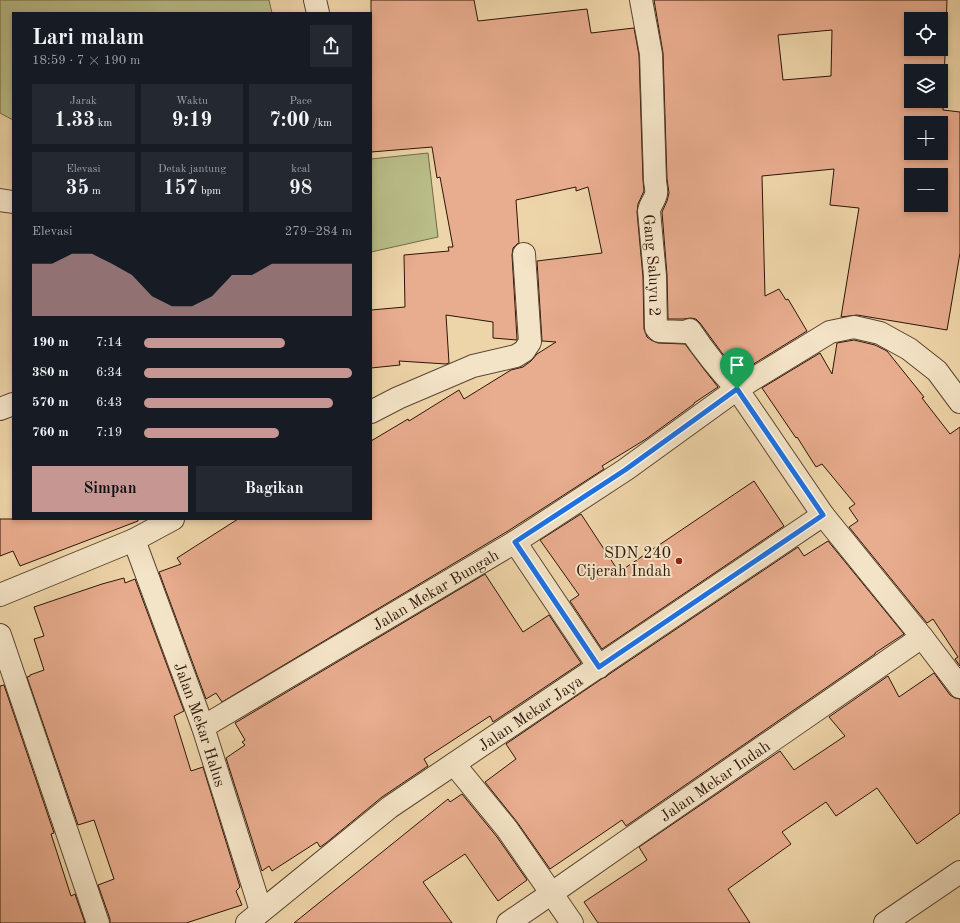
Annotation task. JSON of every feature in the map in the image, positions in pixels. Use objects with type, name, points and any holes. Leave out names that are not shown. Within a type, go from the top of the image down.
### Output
[{"type":"street","points":[[315,0],[318,12]]},
{"type":"street","name":"Gang Saluyu 2","points":[[641,0],[651,54],[656,193],[649,206],[649,211],[655,276],[656,328],[659,331],[685,332],[690,330],[706,354],[737,389]]},
{"type":"street","points":[[0,200],[12,202]]},
{"type":"street","points":[[372,411],[398,398],[473,366],[516,356],[524,351],[530,342],[524,254]]},
{"type":"street","name":"Jalan Mekar Bungah","points":[[203,727],[515,542],[625,470],[737,389],[830,332],[854,327],[880,333],[909,348],[937,371],[957,391]]},
{"type":"street","points":[[737,389],[823,515],[922,637],[960,687]]},
{"type":"street","points":[[0,409],[12,404]]},
{"type":"street","name":"Jalan Mekar Jaya","points":[[254,917],[390,807],[823,515]]},
{"type":"street","points":[[0,595],[134,540],[171,520]]},
{"type":"street","name":"Jalan Mekar Halus","points":[[134,540],[203,727],[254,917]]},
{"type":"street","points":[[515,542],[599,667]]},
{"type":"street","points":[[0,635],[98,923]]},
{"type":"street","name":"Jalan Mekar Indah","points":[[508,923],[922,637]]},
{"type":"street","points":[[454,764],[507,829],[572,923]]},
{"type":"street","points":[[885,923],[960,872]]},
{"type":"green space","points":[[0,0],[269,0],[272,12],[12,12],[12,119],[0,113]]},
{"type":"green space","points":[[428,153],[438,237],[372,252],[372,159]]},
{"type":"building","points":[[371,0],[474,0],[478,21],[587,9],[591,33],[634,28],[639,55],[644,191],[638,204],[637,212],[643,277],[644,329],[647,337],[658,343],[685,344],[718,387],[646,439],[602,466],[604,469],[508,531],[222,702],[216,693],[206,699],[159,572],[181,564],[177,558],[236,520],[372,520],[372,440],[408,419],[409,421],[459,390],[464,399],[511,370],[523,367],[537,354],[556,342],[542,341],[537,261],[602,253],[588,187],[576,191],[576,187],[516,200],[519,243],[513,248],[512,255],[517,340],[493,338],[493,322],[446,315],[449,363],[399,361],[400,365],[372,368],[372,310],[405,307],[404,255],[449,251],[448,247],[453,247],[440,177],[437,178],[432,147],[372,152]]},
{"type":"building","points":[[654,0],[947,0],[947,12],[904,12],[904,56],[945,56],[945,64],[904,64],[904,108],[943,108],[943,110],[960,112],[960,253],[947,330],[857,315],[841,317],[859,208],[830,205],[834,169],[762,176],[765,296],[779,289],[786,300],[788,299],[807,331],[739,373],[696,319],[668,319],[667,275],[662,212],[669,193],[667,179],[663,53]],"holes":[[[832,30],[831,76],[783,80],[778,35]]]},
{"type":"building","points":[[854,340],[875,345],[887,351],[924,397],[922,398],[950,434],[960,427],[960,666],[955,659],[958,657],[933,619],[927,623],[849,527],[858,521],[849,508],[855,504],[822,464],[816,467],[797,437],[796,438],[762,388],[820,353],[832,374],[837,343]]},
{"type":"building","name":"SDN 240 Cijerah Indah","points":[[754,481],[784,526],[602,649],[570,601],[579,595],[540,540],[581,514],[619,572]]},
{"type":"building","points":[[0,519],[138,520],[20,566],[13,551],[0,556]]},
{"type":"building","points":[[828,541],[904,634],[626,826],[622,820],[550,869],[517,822],[485,782],[516,759],[506,744],[798,547],[804,556]]},
{"type":"building","points":[[485,574],[523,632],[549,615],[581,663],[493,722],[490,716],[424,759],[428,766],[382,797],[320,847],[317,842],[272,871],[269,866],[262,871],[226,758],[245,745],[242,742],[245,740],[235,723]]},
{"type":"building","points":[[124,578],[125,583],[135,579],[184,711],[174,716],[191,771],[203,767],[240,887],[236,891],[242,905],[186,923],[110,923],[110,919],[98,885],[114,879],[94,820],[78,825],[27,677],[44,670],[34,639],[44,636],[34,607]]},
{"type":"building","points":[[934,673],[950,695],[960,699],[960,813],[917,844],[877,788],[836,816],[826,802],[782,832],[791,844],[728,889],[750,923],[598,923],[584,902],[647,860],[639,847],[780,751],[794,770],[845,736],[829,717],[888,676],[899,697]]},
{"type":"building","points":[[4,685],[54,833],[51,834],[71,896],[75,894],[85,923],[0,923],[0,686]]},
{"type":"building","points":[[462,794],[497,837],[527,880],[498,901],[465,854],[423,882],[452,923],[294,923],[448,799],[450,802]]},
{"type":"place","name":"SDN 240 Cijerah Indah","points":[[679,561]]},
{"type":"route","points":[[737,389],[823,515],[599,667],[515,542],[625,470],[737,389]]}]
